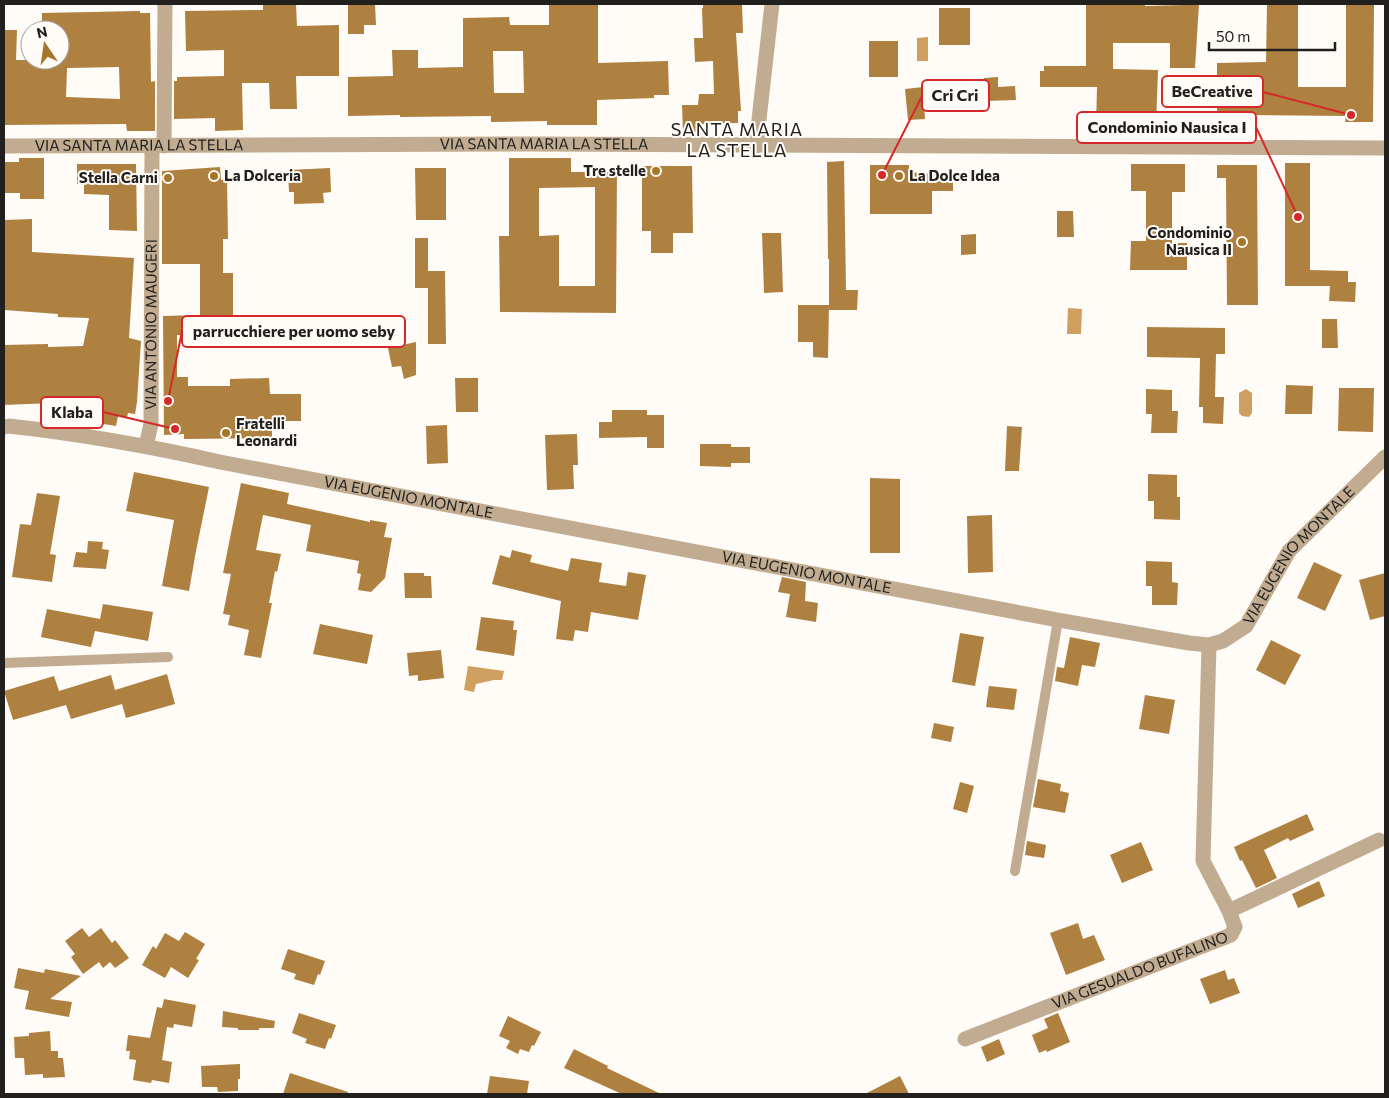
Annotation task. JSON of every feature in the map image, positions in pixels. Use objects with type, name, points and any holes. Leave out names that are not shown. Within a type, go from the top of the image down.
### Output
[{"type":"street","name":"VIA ANTONIO MAUGERI","points":[[146,446],[151,424],[158,146],[165,4]]},
{"type":"street","points":[[756,146],[772,4]]},
{"type":"street","name":"VIA SANTA MARIA LA STELLA","points":[[4,146],[520,144],[1385,148]]},
{"type":"street","points":[[4,416],[60,431]]},
{"type":"street","points":[[4,427],[60,431],[146,446]]},
{"type":"street","name":"VIA EUGENIO MONTALE","points":[[146,446],[220,462],[1058,620],[1209,645],[1223,641],[1246,626],[1289,551],[1385,457]]},
{"type":"street","name":"VIA GESUALDO BUFALINO","points":[[965,1039],[1231,936],[1235,927],[1229,911],[1203,861],[1209,645]]},
{"type":"street","points":[[1229,911],[1379,840]]},
{"type":"lane","points":[[1015,871],[1058,620]]},
{"type":"lane","points":[[4,663],[168,657]]},
{"type":"shaded area","points":[[928,37],[928,61],[917,61],[917,38]]},
{"type":"shaded area","points":[[1068,308],[1082,309],[1081,334],[1067,334]]},
{"type":"shaded area","points":[[1246,389],[1252,393],[1252,413],[1249,417],[1242,416],[1239,413],[1239,393]]},
{"type":"shaded area","points":[[468,666],[504,671],[502,680],[476,684],[474,692],[464,690]]},
{"type":"building","points":[[263,4],[296,4],[297,26],[339,25],[339,76],[296,76],[297,109],[270,109],[269,83],[242,83],[243,130],[215,131],[215,118],[174,119],[174,81],[177,81],[177,77],[224,76],[224,50],[186,51],[185,11],[263,10]]},
{"type":"building","points":[[348,4],[375,4],[376,25],[364,25],[364,34],[348,34]]},
{"type":"building","points":[[549,4],[598,4],[598,63],[668,61],[669,95],[654,95],[654,98],[597,100],[597,125],[547,125],[547,121],[491,122],[491,116],[348,116],[348,77],[393,76],[392,50],[418,50],[418,68],[463,67],[463,18],[509,17],[510,25],[549,25]],"holes":[[[493,51],[523,51],[524,93],[494,93]]]},
{"type":"building","points":[[703,4],[742,4],[743,33],[736,33],[741,111],[738,111],[738,123],[699,124],[699,132],[683,132],[682,105],[698,105],[699,94],[714,94],[713,61],[695,62],[694,38],[703,38]]},
{"type":"building","points":[[1145,4],[1145,6],[1199,4],[1195,68],[1170,68],[1170,43],[1113,43],[1113,69],[1158,70],[1156,127],[1096,126],[1097,87],[1040,87],[1040,71],[1044,71],[1044,66],[1086,66],[1086,5]]},
{"type":"building","points":[[1267,4],[1298,4],[1298,87],[1346,87],[1346,4],[1374,4],[1373,122],[1345,122],[1346,116],[1229,116],[1229,112],[1217,112],[1217,63],[1266,62]]},
{"type":"building","points":[[939,8],[970,8],[970,45],[939,45]]},
{"type":"building","points":[[140,11],[140,13],[150,13],[151,82],[155,81],[155,131],[127,131],[126,124],[4,125],[4,30],[17,30],[16,60],[20,60],[20,70],[67,70],[66,97],[120,99],[119,67],[70,68],[70,20],[42,20],[42,13]]},
{"type":"building","points":[[869,41],[898,41],[898,77],[869,77]]},
{"type":"building","points":[[998,77],[998,87],[1015,86],[1016,100],[985,101],[984,78]]},
{"type":"building","points":[[923,87],[925,119],[908,120],[905,89]]},
{"type":"building","points":[[19,158],[44,158],[44,199],[20,199],[20,193],[4,193],[4,162],[19,162]]},
{"type":"building","points":[[509,158],[571,158],[571,172],[617,172],[616,313],[500,312],[499,236],[509,236]],"holes":[[[595,187],[595,286],[559,286],[559,235],[539,236],[539,188]]]},
{"type":"building","points":[[844,161],[846,290],[858,290],[857,310],[829,310],[827,162]]},
{"type":"building","points":[[1285,163],[1310,163],[1310,270],[1348,271],[1348,282],[1356,282],[1355,302],[1329,301],[1330,286],[1285,286]]},
{"type":"building","points":[[77,164],[136,164],[137,231],[109,230],[109,195],[84,194],[84,184],[77,184]]},
{"type":"building","points":[[1131,164],[1185,164],[1185,192],[1172,192],[1172,243],[1187,243],[1187,270],[1130,270],[1131,241],[1146,241],[1146,191],[1131,191]]},
{"type":"building","points":[[870,165],[909,165],[909,172],[953,176],[953,191],[932,191],[932,214],[870,214]]},
{"type":"building","name":"Condominio Nausica II","points":[[1217,165],[1257,165],[1258,305],[1227,305],[1226,178],[1217,178]]},
{"type":"building","points":[[642,166],[692,166],[693,233],[673,233],[673,253],[651,253],[651,231],[642,231]]},
{"type":"building","points":[[220,167],[221,180],[227,179],[228,239],[223,239],[223,273],[233,273],[233,331],[188,332],[188,335],[177,335],[177,377],[188,377],[188,386],[230,386],[230,379],[269,378],[270,394],[301,394],[301,421],[272,421],[272,438],[184,439],[184,434],[164,435],[163,316],[200,315],[200,264],[162,264],[162,171]]},
{"type":"building","points":[[330,168],[331,192],[323,193],[324,203],[294,204],[294,192],[289,192],[288,170]]},
{"type":"building","points":[[415,168],[446,168],[446,220],[416,220]]},
{"type":"building","points":[[1057,211],[1073,211],[1074,237],[1057,237]]},
{"type":"building","points":[[32,219],[32,252],[134,258],[129,338],[141,341],[137,402],[135,414],[128,413],[127,417],[118,416],[116,426],[85,421],[89,408],[52,409],[52,403],[4,405],[4,345],[48,344],[48,347],[83,346],[89,318],[58,317],[58,314],[4,310],[4,220]]},
{"type":"building","points":[[762,233],[781,233],[783,292],[764,293]]},
{"type":"building","points":[[976,234],[976,254],[961,255],[961,235]]},
{"type":"building","points":[[415,238],[428,238],[428,271],[445,271],[446,344],[428,344],[428,288],[415,288]]},
{"type":"building","points":[[798,305],[829,305],[828,358],[813,357],[813,342],[798,342]]},
{"type":"building","points":[[1322,319],[1337,319],[1338,348],[1322,348]]},
{"type":"building","points":[[1147,327],[1225,328],[1225,354],[1216,354],[1215,397],[1224,397],[1223,424],[1203,423],[1203,407],[1199,407],[1200,358],[1147,357]]},
{"type":"building","points":[[416,342],[416,375],[404,379],[401,366],[392,367],[388,348]]},
{"type":"building","points":[[455,378],[478,378],[478,412],[456,412]]},
{"type":"building","points":[[1286,385],[1313,386],[1312,414],[1285,414]]},
{"type":"building","points":[[1339,388],[1374,388],[1373,432],[1338,431]]},
{"type":"building","points":[[1146,389],[1172,390],[1172,411],[1178,411],[1177,433],[1151,433],[1152,414],[1146,414]]},
{"type":"building","points":[[612,410],[647,410],[647,415],[664,415],[664,448],[647,448],[647,437],[599,438],[599,422],[612,422]]},
{"type":"building","points":[[447,425],[448,463],[427,464],[426,426]]},
{"type":"building","points":[[1007,426],[1022,427],[1019,471],[1005,471]]},
{"type":"building","points":[[577,434],[578,465],[573,465],[574,489],[547,490],[545,435]]},
{"type":"building","points":[[700,444],[731,444],[731,447],[750,447],[750,463],[731,463],[731,467],[700,466]]},
{"type":"building","points":[[134,472],[209,487],[189,591],[162,586],[174,520],[126,511]]},
{"type":"building","points":[[1148,474],[1177,475],[1177,497],[1180,497],[1180,520],[1154,519],[1154,501],[1148,501]]},
{"type":"building","points":[[870,478],[900,479],[900,553],[870,553]]},
{"type":"building","points":[[241,483],[289,493],[287,504],[370,522],[370,520],[387,523],[384,537],[392,538],[385,578],[371,592],[358,590],[361,574],[357,573],[359,561],[306,551],[311,525],[263,515],[256,550],[281,554],[277,572],[275,571],[269,603],[272,603],[261,658],[244,655],[249,630],[228,625],[230,615],[223,614],[231,574],[223,573]]},
{"type":"building","points":[[37,493],[60,496],[50,554],[56,555],[52,582],[12,577],[20,524],[31,525]]},
{"type":"building","points":[[992,515],[993,572],[968,573],[967,516]]},
{"type":"building","points":[[88,541],[103,542],[102,549],[109,550],[106,569],[73,567],[76,552],[87,553]]},
{"type":"building","points":[[512,550],[532,555],[530,562],[568,571],[571,558],[602,563],[599,582],[626,586],[628,572],[646,575],[638,620],[591,612],[588,632],[575,630],[573,641],[556,639],[561,601],[492,584],[500,555],[510,558]]},
{"type":"building","points":[[1146,561],[1172,562],[1172,582],[1178,583],[1177,605],[1152,605],[1152,586],[1146,586]]},
{"type":"building","points":[[1314,562],[1342,575],[1325,611],[1297,598]]},
{"type":"building","points":[[404,573],[424,573],[424,576],[431,576],[432,598],[405,598]]},
{"type":"building","points":[[1385,573],[1385,616],[1370,620],[1359,580]]},
{"type":"building","points":[[782,577],[806,582],[805,601],[818,603],[816,622],[786,617],[790,594],[778,592]]},
{"type":"building","points":[[103,604],[153,612],[148,641],[95,631],[91,647],[41,637],[47,609],[100,619]]},
{"type":"building","points":[[481,617],[514,621],[513,630],[517,630],[514,656],[476,650]]},
{"type":"building","points":[[320,624],[373,635],[367,664],[313,654]]},
{"type":"building","points":[[960,633],[984,637],[975,686],[952,682]]},
{"type":"building","points":[[1070,637],[1100,643],[1095,667],[1082,665],[1078,686],[1055,681],[1057,667],[1064,668]]},
{"type":"building","points":[[1271,640],[1301,655],[1285,685],[1256,670]]},
{"type":"building","points":[[441,650],[444,678],[418,681],[418,675],[409,676],[407,653]]},
{"type":"building","points":[[167,674],[175,704],[126,718],[122,704],[71,719],[66,705],[13,720],[4,691],[54,676],[59,691],[111,675],[115,690]]},
{"type":"building","points":[[989,686],[1017,689],[1014,710],[986,707]]},
{"type":"building","points":[[1145,695],[1175,700],[1169,734],[1139,729]]},
{"type":"building","points":[[934,723],[954,727],[951,742],[931,738]]},
{"type":"building","points":[[1038,779],[1061,784],[1060,791],[1069,793],[1065,813],[1033,807]]},
{"type":"building","points":[[960,782],[974,786],[967,813],[953,809]]},
{"type":"building","points":[[1307,814],[1314,830],[1290,841],[1288,838],[1264,850],[1277,878],[1256,888],[1234,847]]},
{"type":"building","points":[[1027,841],[1046,845],[1044,858],[1025,855]]},
{"type":"building","points":[[1141,842],[1153,870],[1122,883],[1110,855]]},
{"type":"building","points":[[1319,881],[1325,896],[1298,908],[1292,894]]},
{"type":"building","points":[[1078,923],[1083,939],[1094,935],[1105,960],[1066,975],[1050,933]]},
{"type":"building","points":[[82,928],[89,937],[101,928],[112,943],[115,940],[129,958],[115,968],[110,962],[103,968],[99,962],[83,974],[71,957],[75,954],[65,941]]},
{"type":"building","points":[[185,932],[205,944],[196,959],[199,960],[188,978],[171,967],[165,978],[142,965],[153,946],[156,949],[165,933],[179,941]]},
{"type":"building","points":[[288,949],[325,961],[314,985],[294,979],[296,974],[281,969]]},
{"type":"building","points":[[18,968],[44,973],[45,969],[81,976],[50,999],[72,1002],[69,1017],[25,1009],[29,991],[14,988]]},
{"type":"building","points":[[1225,970],[1228,980],[1234,978],[1240,993],[1210,1004],[1200,979]]},
{"type":"building","points":[[164,999],[196,1005],[192,1027],[174,1024],[173,1028],[167,1027],[162,1060],[172,1062],[169,1083],[152,1080],[151,1083],[133,1080],[136,1060],[129,1059],[130,1051],[126,1051],[128,1035],[150,1038],[157,1007],[162,1008]]},
{"type":"building","points":[[223,1011],[275,1021],[274,1028],[238,1030],[238,1028],[222,1027]]},
{"type":"building","points":[[299,1013],[336,1025],[325,1049],[305,1043],[307,1039],[292,1033]]},
{"type":"building","points":[[1058,1013],[1070,1042],[1047,1052],[1046,1050],[1039,1053],[1032,1035],[1048,1028],[1044,1019]]},
{"type":"building","points":[[508,1016],[541,1032],[529,1052],[520,1049],[518,1054],[506,1048],[510,1041],[499,1036]]},
{"type":"building","points":[[50,1031],[51,1051],[58,1051],[58,1058],[63,1058],[65,1077],[43,1078],[43,1074],[25,1075],[24,1058],[15,1058],[14,1037]]},
{"type":"building","points":[[999,1039],[1005,1054],[987,1062],[981,1047]]},
{"type":"building","points":[[574,1049],[608,1066],[607,1068],[661,1094],[622,1094],[564,1068]]},
{"type":"building","points":[[240,1064],[238,1091],[218,1092],[217,1087],[202,1087],[201,1066]]},
{"type":"building","points":[[290,1073],[348,1092],[348,1094],[283,1094]]},
{"type":"building","points":[[490,1076],[529,1081],[527,1094],[487,1094]]},
{"type":"building","points":[[900,1076],[909,1094],[865,1094]]},
{"type":"place","name":"BeCreative","points":[[1351,115]]},
{"type":"place","name":"Tre stelle","points":[[656,171]]},
{"type":"place","name":"Cri Cri","points":[[882,175]]},
{"type":"place","name":"La Dolceria","points":[[214,176]]},
{"type":"place","name":"La Dolce Idea","points":[[899,176]]},
{"type":"place","name":"Stella Carni","points":[[168,178]]},
{"type":"place","name":"Condominio Nausica I","points":[[1298,217]]},
{"type":"place","name":"Condominio Nausica II","points":[[1242,242]]},
{"type":"place","name":"parrucchiere per uomo seby","points":[[168,401]]},
{"type":"place","name":"Klaba","points":[[175,429]]},
{"type":"place","name":"Fratelli Leonardi","points":[[226,433]]},
{"type":"district","name":"SANTA MARIA LA STELLA","points":[[737,140]]}]
